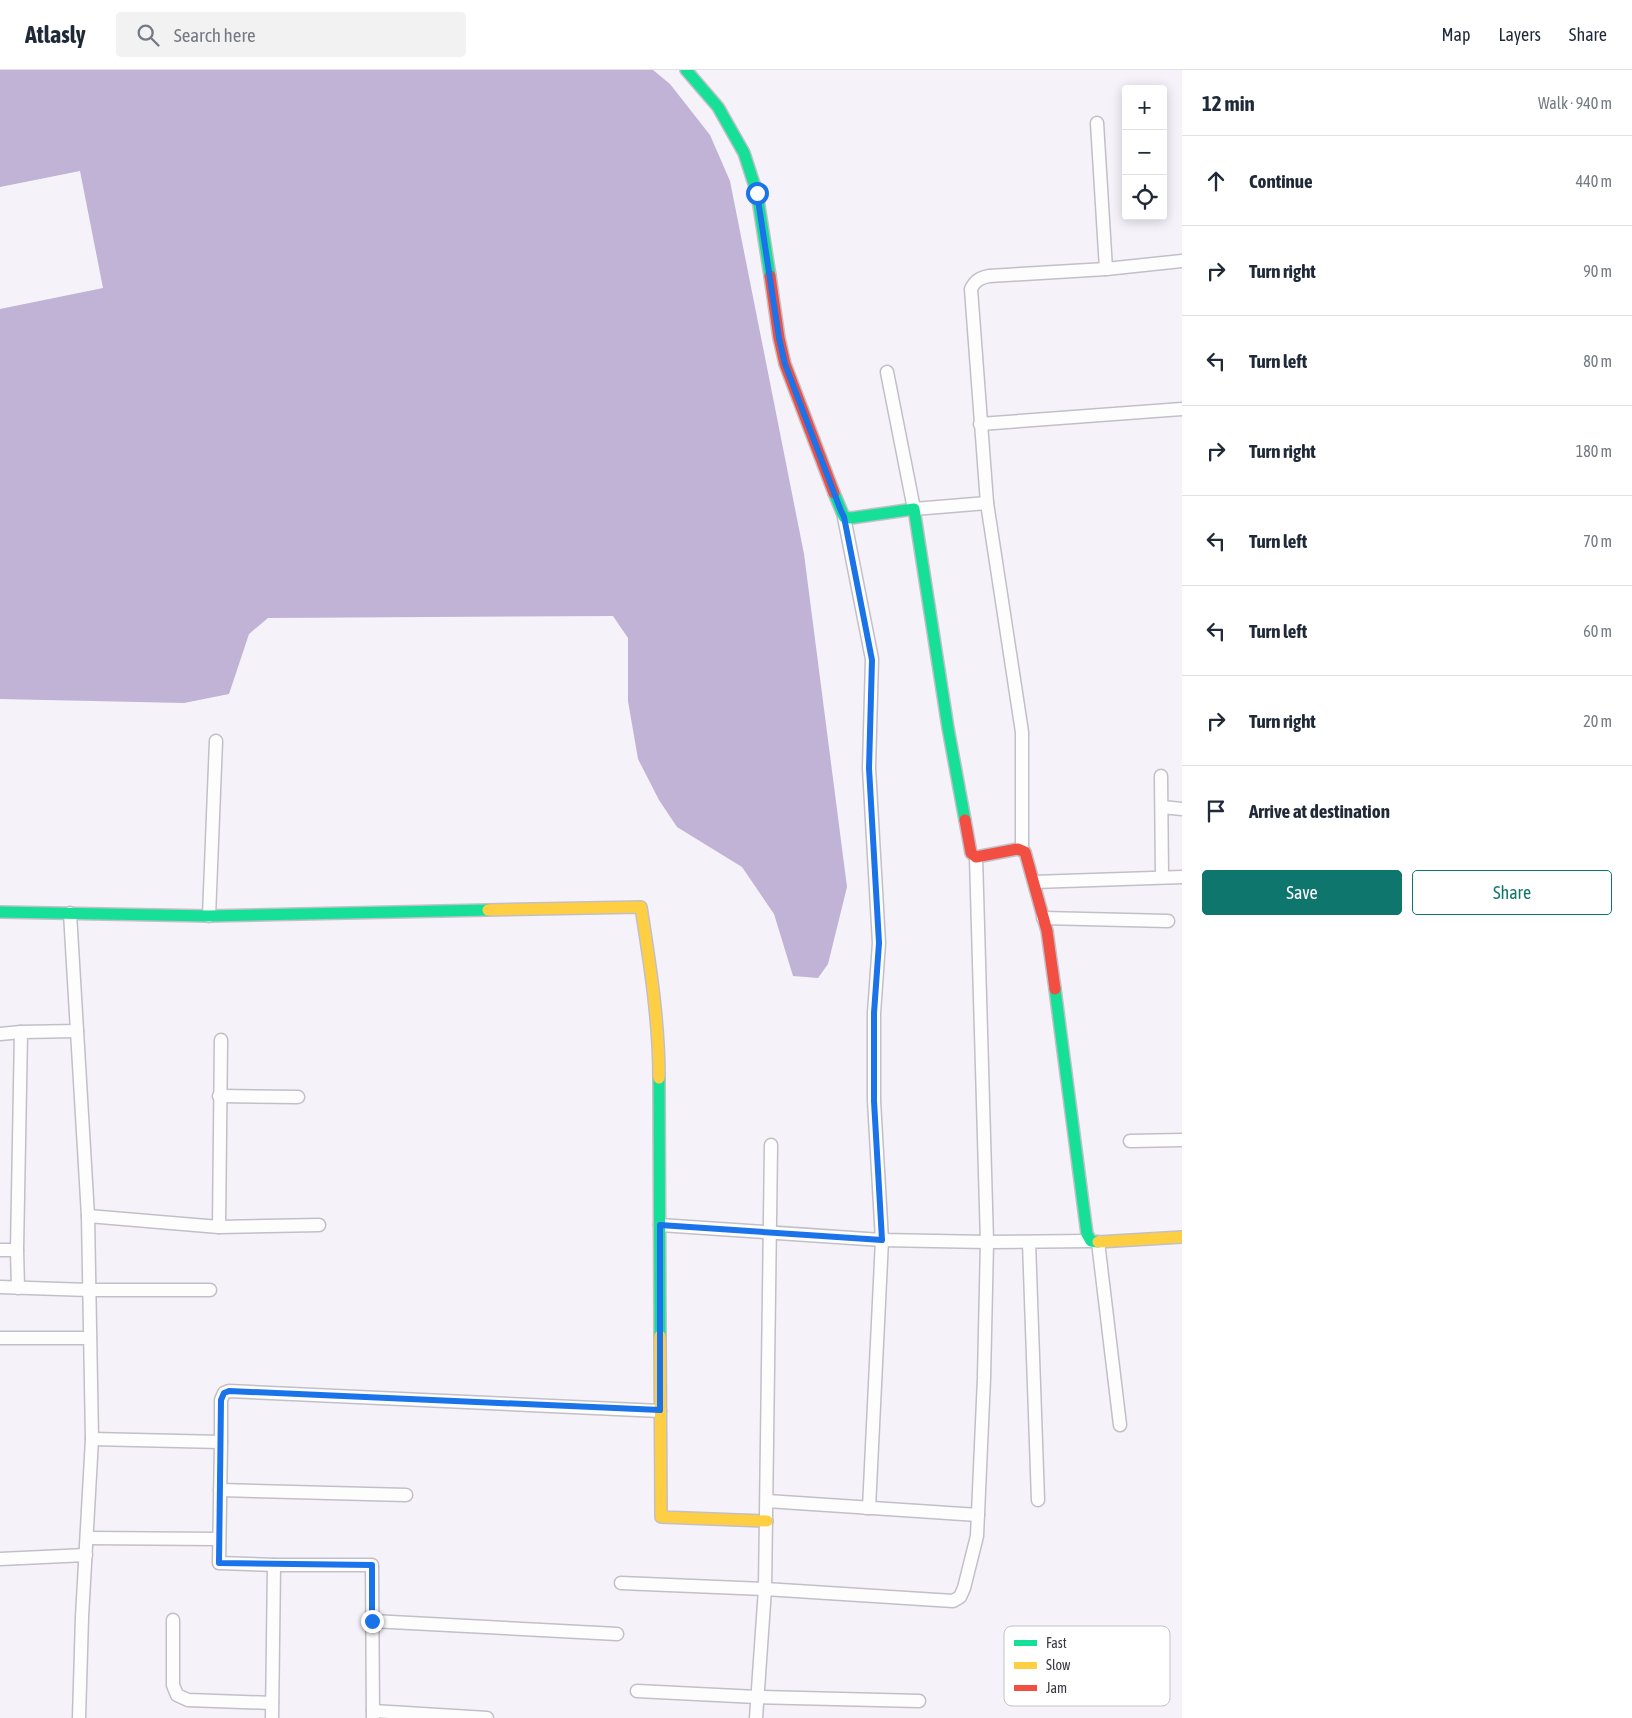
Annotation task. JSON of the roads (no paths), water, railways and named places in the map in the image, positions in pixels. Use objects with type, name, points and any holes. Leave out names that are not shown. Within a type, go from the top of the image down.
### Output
[{"type":"street","points":[[686,70],[718,107],[744,153],[757,193],[779,338],[785,364],[844,517],[872,660],[869,768],[879,943],[874,1013],[874,1101],[882,1240],[868,1508]]},
{"type":"street","points":[[1097,123],[1106,269]]},
{"type":"street","points":[[1120,1425],[1094,1242],[1087,1234],[1046,931],[1034,882],[1025,852],[1022,850],[1022,732],[987,503],[970,298],[974,283],[980,278],[989,276],[1106,269],[1182,260]]},
{"type":"street","points":[[887,372],[914,509],[948,728],[971,853],[976,857],[1022,850]]},
{"type":"street","points":[[980,424],[1182,409]]},
{"type":"street","points":[[844,517],[851,518],[914,509],[987,503]]},
{"type":"street","points":[[209,916],[216,741]]},
{"type":"street","points":[[1161,776],[1162,877]]},
{"type":"street","points":[[1162,807],[1182,809]]},
{"type":"street","points":[[620,1583],[953,1601],[960,1597],[977,1536],[984,1378],[987,1242],[976,857]]},
{"type":"street","points":[[1034,882],[1182,876]]},
{"type":"street","points":[[0,912],[209,916],[641,907],[652,975],[659,1050],[661,1517],[767,1521]]},
{"type":"street","points":[[70,913],[88,1216],[92,1439],[82,1618],[79,1718]]},
{"type":"street","points":[[1043,918],[1168,921]]},
{"type":"street","points":[[0,1034],[77,1031]]},
{"type":"street","points":[[18,1288],[21,1032]]},
{"type":"street","points":[[219,1227],[221,1040]]},
{"type":"street","points":[[219,1096],[298,1097]]},
{"type":"street","points":[[1130,1141],[1182,1140]]},
{"type":"street","points":[[756,1718],[765,1590],[767,1521],[771,1145]]},
{"type":"street","points":[[88,1216],[219,1227],[319,1225]]},
{"type":"street","points":[[660,1225],[882,1240],[1094,1242],[1182,1237]]},
{"type":"street","points":[[1029,1242],[1038,1500]]},
{"type":"street","points":[[0,1250],[17,1250]]},
{"type":"street","points":[[0,1287],[89,1290],[210,1290]]},
{"type":"street","points":[[0,1338],[90,1338]]},
{"type":"street","points":[[487,1718],[373,1714],[372,1565],[219,1563],[221,1400],[224,1393],[229,1391],[660,1410]]},
{"type":"street","points":[[92,1439],[221,1442]]},
{"type":"street","points":[[220,1490],[406,1495]]},
{"type":"street","points":[[767,1501],[978,1515]]},
{"type":"street","points":[[87,1538],[219,1539]]},
{"type":"street","points":[[0,1559],[86,1555]]},
{"type":"street","points":[[272,1718],[274,1565]]},
{"type":"street","points":[[173,1620],[173,1685],[178,1695],[188,1700],[272,1703]]},
{"type":"street","points":[[372,1621],[618,1634]]},
{"type":"street","points":[[636,1691],[757,1697],[919,1701]]}]
